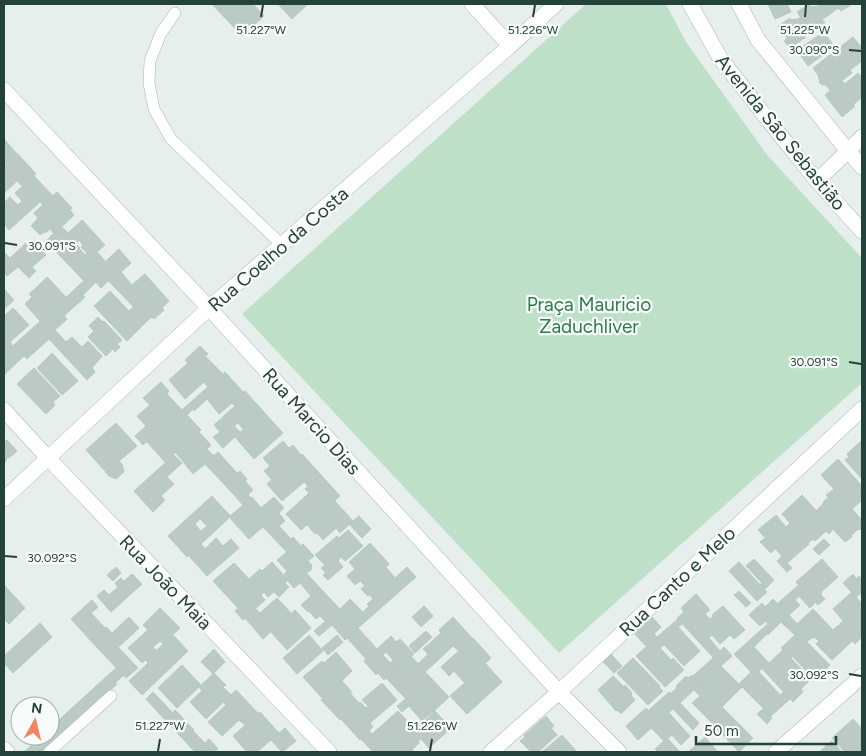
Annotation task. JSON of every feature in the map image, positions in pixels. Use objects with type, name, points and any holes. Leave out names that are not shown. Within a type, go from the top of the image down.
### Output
[{"type":"street","points":[[472,4],[510,46]]},
{"type":"street","name":"Rua Coelho da Costa","points":[[4,499],[209,308],[556,4]]},
{"type":"street","name":"Avenida São Sebastião","points":[[690,4],[720,58],[780,136],[862,231]]},
{"type":"street","points":[[739,4],[758,40],[862,167]]},
{"type":"street","name":"Rua Marcio Dias","points":[[4,90],[209,308],[559,692],[619,752]]},
{"type":"street","points":[[817,181],[862,137]]},
{"type":"street","name":"Rua Canto e Melo","points":[[491,752],[559,692],[862,409]]},
{"type":"street","name":"Rua João Maia","points":[[4,410],[330,752]]},
{"type":"street","points":[[776,752],[862,676]]},
{"type":"street","points":[[4,749],[7,752]]},
{"type":"lane","points":[[175,13],[161,33],[150,61],[149,83],[154,109],[171,139],[282,244]]},
{"type":"lane","points":[[49,752],[111,696]]},
{"type":"green space","name":"Praça Mauricio Zaduchliver","points":[[586,4],[666,4],[686,42],[768,156],[862,258],[862,383],[559,653],[242,314]]},
{"type":"building","points":[[212,4],[253,4],[264,16],[242,36]]},
{"type":"building","points":[[278,4],[308,4],[292,19]]},
{"type":"building","points":[[768,4],[787,4],[791,12],[775,19]]},
{"type":"building","points":[[809,4],[811,7],[821,4],[829,15],[822,19],[825,23],[814,31],[811,28],[809,29],[797,12]]},
{"type":"building","points":[[821,4],[852,4],[841,11],[838,8],[829,15]]},
{"type":"building","points":[[801,17],[809,28],[803,33],[806,37],[790,48],[784,41],[787,38],[778,26],[790,18],[791,20]]},
{"type":"building","points":[[824,32],[833,45],[826,50],[827,52],[808,66],[797,50]]},
{"type":"building","points":[[853,37],[862,48],[862,61],[850,70],[852,73],[830,90],[826,85],[820,83],[818,75],[813,68]]},
{"type":"building","points":[[858,73],[862,78],[862,97],[842,117],[825,95],[842,81],[845,84]]},
{"type":"building","points":[[4,139],[17,154],[4,165]]},
{"type":"building","points":[[17,153],[36,174],[22,186],[17,181],[4,193],[4,167]]},
{"type":"building","points":[[34,176],[53,196],[43,205],[40,202],[9,230],[4,223],[4,203],[10,197],[18,205],[22,201],[15,193]]},
{"type":"building","points":[[57,192],[72,208],[70,210],[74,215],[54,234],[50,229],[40,235],[31,226],[38,218],[34,213]]},
{"type":"building","points":[[82,220],[95,234],[83,245],[79,240],[76,244],[80,248],[65,261],[46,241],[61,226],[68,233]]},
{"type":"building","points":[[95,234],[105,245],[97,252],[106,262],[84,281],[65,261],[79,248],[85,255],[87,253],[81,247]]},
{"type":"building","points":[[26,243],[34,252],[18,267],[10,258]]},
{"type":"building","points":[[39,247],[46,255],[32,267],[36,271],[29,278],[18,267]]},
{"type":"building","points":[[119,249],[131,263],[121,272],[132,285],[145,274],[169,301],[162,308],[164,310],[154,319],[152,317],[147,321],[97,269]]},
{"type":"building","points":[[4,252],[18,267],[7,276],[4,271]]},
{"type":"building","points":[[97,269],[108,281],[101,288],[96,282],[83,295],[76,288]]},
{"type":"building","points":[[47,277],[66,297],[56,307],[37,287]]},
{"type":"building","points":[[37,287],[56,307],[40,321],[25,304],[32,297],[29,294]]},
{"type":"building","points":[[76,288],[85,297],[64,316],[56,307]]},
{"type":"building","points":[[4,289],[14,300],[4,309]]},
{"type":"building","points":[[110,291],[129,311],[133,307],[147,321],[127,341],[94,306]]},
{"type":"building","points":[[56,307],[67,319],[55,330],[66,342],[72,337],[82,347],[88,341],[102,356],[92,368],[95,372],[87,380],[36,325]]},
{"type":"building","points":[[13,308],[29,325],[10,342],[13,346],[4,354],[4,316]]},
{"type":"building","points":[[98,317],[122,340],[117,344],[120,347],[115,352],[113,349],[106,356],[88,337],[94,331],[89,326]]},
{"type":"building","points":[[36,325],[49,339],[27,359],[14,345]]},
{"type":"building","points":[[14,345],[25,355],[4,375],[4,354]]},
{"type":"building","points":[[200,346],[208,354],[205,356],[223,374],[208,387],[204,382],[185,399],[169,380],[188,363],[185,360]]},
{"type":"building","points":[[52,353],[78,381],[62,395],[37,368]]},
{"type":"building","points":[[34,368],[60,396],[53,402],[55,405],[46,414],[17,384]]},
{"type":"building","points":[[225,372],[244,393],[219,414],[207,399],[194,411],[193,409],[187,415],[201,430],[186,443],[167,423]]},
{"type":"building","points":[[161,382],[169,391],[167,394],[182,410],[167,423],[143,398]]},
{"type":"building","points":[[245,391],[263,411],[243,429],[238,423],[234,426],[240,432],[223,448],[213,437],[220,432],[214,425],[235,406],[232,403]]},
{"type":"building","points":[[150,405],[167,423],[143,445],[135,436],[146,426],[137,416]]},
{"type":"building","points":[[263,411],[283,433],[254,459],[235,437]]},
{"type":"building","points":[[116,423],[137,446],[119,461],[122,464],[109,476],[86,450]]},
{"type":"building","points":[[167,423],[186,443],[165,462],[147,442]]},
{"type":"building","points":[[199,432],[211,445],[207,449],[214,456],[205,464],[186,443]]},
{"type":"building","points":[[7,440],[17,451],[9,458],[7,457],[4,463],[4,441]]},
{"type":"building","points":[[862,440],[862,479],[845,460],[849,457],[847,454]]},
{"type":"building","points":[[283,441],[289,448],[293,445],[301,455],[272,480],[264,471],[270,466],[263,458]]},
{"type":"building","points":[[186,443],[205,464],[193,474],[176,453]]},
{"type":"building","points":[[218,452],[237,473],[224,484],[205,464]]},
{"type":"building","points":[[302,454],[321,475],[308,486],[304,482],[282,501],[267,484]]},
{"type":"building","points":[[174,455],[182,463],[167,477],[174,484],[161,496],[165,500],[153,512],[134,491]]},
{"type":"building","points":[[838,459],[862,486],[862,500],[852,509],[821,475]]},
{"type":"building","points":[[122,464],[124,472],[116,479],[109,476]]},
{"type":"building","points":[[240,471],[247,479],[245,481],[253,490],[248,495],[251,498],[243,505],[224,484]]},
{"type":"building","points":[[321,475],[340,496],[301,530],[286,514],[309,493],[305,489]]},
{"type":"building","points":[[834,489],[862,520],[862,529],[857,530],[845,542],[816,511],[827,500],[828,496],[826,495]]},
{"type":"building","points":[[802,495],[833,529],[829,534],[826,531],[815,541],[813,539],[808,543],[782,514]]},
{"type":"building","points":[[212,496],[221,506],[204,523],[200,519],[195,524],[198,528],[178,547],[168,536]]},
{"type":"building","points":[[252,497],[261,508],[274,497],[284,508],[263,527],[243,505]]},
{"type":"building","points":[[334,500],[353,521],[340,533],[336,528],[323,540],[307,525]]},
{"type":"building","points":[[243,505],[263,527],[249,539],[229,517]]},
{"type":"building","points":[[221,506],[231,516],[187,557],[178,547],[198,528],[201,531],[207,526],[204,523]]},
{"type":"building","points":[[279,513],[285,521],[279,526],[291,539],[282,547],[263,527]]},
{"type":"building","points":[[776,515],[786,527],[790,523],[809,544],[787,563],[792,568],[787,572],[777,561],[782,556],[758,530]]},
{"type":"building","points":[[359,516],[371,529],[362,538],[349,524]]},
{"type":"building","points":[[348,530],[363,546],[345,561],[341,557],[338,561],[343,567],[328,580],[323,575],[326,573],[321,568],[325,565],[315,555],[337,536],[339,538]]},
{"type":"building","points":[[293,537],[301,546],[303,544],[314,556],[301,567],[282,547]]},
{"type":"building","points":[[216,538],[223,546],[231,539],[239,548],[207,576],[188,555],[201,544],[205,549]]},
{"type":"building","points":[[765,538],[775,549],[771,553],[760,542]]},
{"type":"building","points":[[824,539],[830,545],[819,555],[813,549]]},
{"type":"building","points":[[370,543],[389,564],[365,586],[360,581],[355,585],[347,576],[355,569],[349,562]]},
{"type":"building","points":[[287,552],[301,567],[288,579],[284,574],[287,571],[277,560]]},
{"type":"building","points":[[754,559],[774,580],[765,589],[760,585],[762,583],[746,566]]},
{"type":"building","points":[[822,559],[830,568],[805,591],[796,582]]},
{"type":"building","points":[[308,561],[312,565],[311,570],[307,573],[301,567]]},
{"type":"building","points":[[272,562],[288,580],[268,597],[264,592],[261,595],[265,600],[243,620],[235,611],[238,608],[213,581],[234,563],[249,579],[260,569],[262,571]]},
{"type":"building","points":[[739,562],[767,592],[757,601],[729,571]]},
{"type":"building","points":[[116,567],[121,573],[113,581],[107,575]]},
{"type":"building","points":[[301,567],[320,588],[311,596],[300,583],[294,588],[287,580]]},
{"type":"building","points":[[386,567],[395,578],[407,567],[416,577],[358,628],[340,609],[350,599],[363,612],[369,606],[367,604],[373,599],[361,589]]},
{"type":"building","points":[[830,568],[838,577],[821,592],[825,599],[818,605],[805,591]]},
{"type":"building","points":[[132,574],[142,584],[111,612],[97,596],[104,590],[109,595],[118,587],[115,583],[121,578],[124,581]]},
{"type":"building","points":[[853,574],[857,579],[859,576],[862,580],[862,592],[856,597],[843,583]]},
{"type":"building","points":[[285,583],[289,587],[279,597],[274,592]]},
{"type":"building","points":[[4,585],[25,608],[9,624],[4,619]]},
{"type":"building","points":[[799,585],[805,591],[784,610],[778,603]]},
{"type":"building","points":[[320,588],[340,609],[325,621],[320,616],[316,619],[301,605]]},
{"type":"building","points":[[739,591],[751,603],[746,607],[734,595]]},
{"type":"building","points":[[805,591],[815,603],[810,608],[799,596]]},
{"type":"building","points":[[852,592],[862,604],[862,637],[855,644],[838,626],[843,621],[833,609]]},
{"type":"building","points":[[696,594],[710,610],[705,614],[710,619],[723,606],[745,630],[734,639],[730,635],[720,644],[712,635],[709,638],[720,651],[724,647],[732,656],[721,666],[677,618],[684,612],[681,608]]},
{"type":"building","points":[[277,598],[291,613],[263,639],[245,618],[255,608],[260,613]]},
{"type":"building","points":[[773,599],[784,610],[768,624],[766,621],[760,626],[749,615],[762,603],[765,607]]},
{"type":"building","points":[[92,600],[98,607],[91,613],[105,628],[91,641],[71,619]]},
{"type":"building","points":[[795,600],[800,605],[789,615],[784,610]]},
{"type":"building","points":[[424,606],[433,616],[421,627],[412,617]]},
{"type":"building","points":[[160,608],[180,628],[163,644],[160,641],[153,647],[156,650],[142,663],[128,648],[148,630],[143,625]]},
{"type":"building","points":[[340,609],[358,628],[345,640],[332,625],[319,636],[314,631]]},
{"type":"building","points":[[813,609],[833,630],[837,626],[852,641],[832,660],[816,644],[819,641],[814,637],[812,639],[797,624]]},
{"type":"building","points":[[295,610],[311,628],[287,650],[271,632]]},
{"type":"building","points":[[784,610],[811,638],[807,642],[830,665],[815,680],[792,656],[791,658],[781,648],[795,635],[781,622],[768,635],[762,629]]},
{"type":"building","points":[[651,616],[661,627],[654,634],[644,622]]},
{"type":"building","points":[[129,617],[139,628],[107,658],[91,641],[106,627],[112,633]]},
{"type":"building","points":[[453,617],[473,639],[459,651],[453,646],[425,672],[430,677],[416,690],[396,669],[411,656],[418,664],[428,654],[423,649],[441,633],[439,630]]},
{"type":"building","points":[[678,619],[682,624],[678,627],[700,651],[684,666],[657,637]]},
{"type":"building","points":[[644,622],[657,637],[646,646],[633,632]]},
{"type":"building","points":[[40,623],[52,637],[13,673],[4,663],[4,656]]},
{"type":"building","points":[[358,628],[377,649],[366,659],[347,638]]},
{"type":"building","points":[[762,629],[767,634],[754,647],[769,663],[783,650],[811,679],[801,689],[803,692],[793,702],[742,647]]},
{"type":"building","points":[[426,631],[432,637],[415,653],[409,646]]},
{"type":"building","points":[[173,635],[188,651],[142,695],[129,681],[148,663],[146,660]]},
{"type":"building","points":[[309,635],[323,651],[297,674],[283,658]]},
{"type":"building","points":[[337,635],[343,642],[328,655],[322,648]]},
{"type":"building","points":[[391,636],[396,642],[400,639],[414,654],[396,669],[390,663],[393,660],[386,652],[383,655],[377,649]]},
{"type":"building","points":[[657,637],[664,645],[660,648],[684,670],[665,687],[636,656]]},
{"type":"building","points":[[473,638],[491,658],[465,683],[454,671],[449,676],[441,667]]},
{"type":"building","points":[[742,647],[762,668],[759,672],[780,695],[784,692],[790,699],[771,716],[739,684],[751,672],[734,654]]},
{"type":"building","points":[[119,648],[138,668],[126,678],[107,658]]},
{"type":"building","points":[[214,649],[225,662],[213,674],[201,662]]},
{"type":"building","points":[[377,649],[396,669],[384,680],[378,673],[376,675],[364,661]]},
{"type":"building","points":[[336,652],[352,671],[323,699],[303,677],[322,661],[324,663]]},
{"type":"building","points":[[610,653],[622,666],[614,673],[601,660]]},
{"type":"building","points":[[633,658],[663,691],[648,705],[617,673]]},
{"type":"building","points":[[713,658],[721,666],[700,684],[693,676]]},
{"type":"building","points":[[486,664],[502,682],[467,714],[450,696]]},
{"type":"building","points":[[182,665],[201,685],[177,708],[158,688]]},
{"type":"building","points":[[721,666],[742,687],[722,707],[700,684]]},
{"type":"building","points":[[116,668],[124,675],[115,683],[117,684],[60,736],[60,719]]},
{"type":"building","points":[[396,669],[416,690],[406,699],[386,678]]},
{"type":"building","points":[[214,673],[226,685],[223,687],[231,695],[206,719],[190,702],[202,691],[199,687]]},
{"type":"building","points":[[692,675],[700,684],[680,703],[671,693],[686,676],[688,678]]},
{"type":"building","points":[[613,676],[624,687],[625,685],[635,700],[621,714],[616,711],[598,690]]},
{"type":"building","points":[[430,677],[449,697],[435,710],[416,690]]},
{"type":"building","points":[[342,681],[359,703],[340,720],[321,700]]},
{"type":"building","points":[[382,683],[397,700],[370,723],[373,727],[360,740],[341,719],[360,702],[366,708],[368,706],[362,700]]},
{"type":"building","points":[[700,684],[720,705],[707,718],[692,703],[700,696],[694,690]]},
{"type":"building","points":[[236,690],[258,713],[245,725],[239,720],[222,736],[208,722],[226,705],[223,702]]},
{"type":"building","points":[[416,690],[435,710],[422,721],[409,706],[402,712],[397,706]]},
{"type":"building","points":[[153,692],[173,713],[165,720],[146,699]]},
{"type":"building","points":[[669,692],[680,703],[659,721],[649,710]]},
{"type":"building","points":[[680,703],[699,723],[693,730],[673,709]]},
{"type":"building","points":[[720,705],[735,720],[722,734],[707,718]]},
{"type":"building","points":[[646,708],[659,721],[638,740],[626,726]]},
{"type":"building","points":[[763,709],[772,718],[767,724],[757,714]]},
{"type":"building","points":[[175,710],[194,730],[184,740],[165,720]]},
{"type":"building","points":[[398,711],[414,728],[388,752],[373,752],[361,739],[369,731],[372,734]]},
{"type":"building","points":[[435,711],[451,728],[429,748],[421,739],[412,750],[402,739],[422,724]]},
{"type":"building","points":[[260,712],[279,733],[257,752],[247,752],[233,736]]},
{"type":"building","points":[[669,713],[690,736],[681,745],[659,721]]},
{"type":"building","points":[[546,716],[554,726],[551,728],[557,735],[538,752],[531,752],[520,741],[525,737],[524,735]]},
{"type":"building","points":[[853,719],[862,729],[862,752],[845,752],[832,738]]},
{"type":"building","points":[[735,720],[753,738],[739,752],[722,734]]},
{"type":"building","points":[[659,721],[672,735],[664,741],[651,728]]},
{"type":"building","points":[[285,728],[296,741],[282,752],[271,740]]},
{"type":"building","points":[[193,731],[205,743],[209,739],[218,749],[214,752],[195,752],[184,740]]},
{"type":"building","points":[[562,735],[577,752],[542,752]]},
{"type":"building","points":[[705,737],[718,752],[688,752]]},
{"type":"building","points":[[667,738],[680,752],[658,752],[655,749]]},
{"type":"building","points":[[402,739],[414,752],[388,752]]},
{"type":"building","points":[[832,741],[842,752],[819,752]]},
{"type":"building","points":[[31,746],[50,746],[43,752],[24,752]]}]
